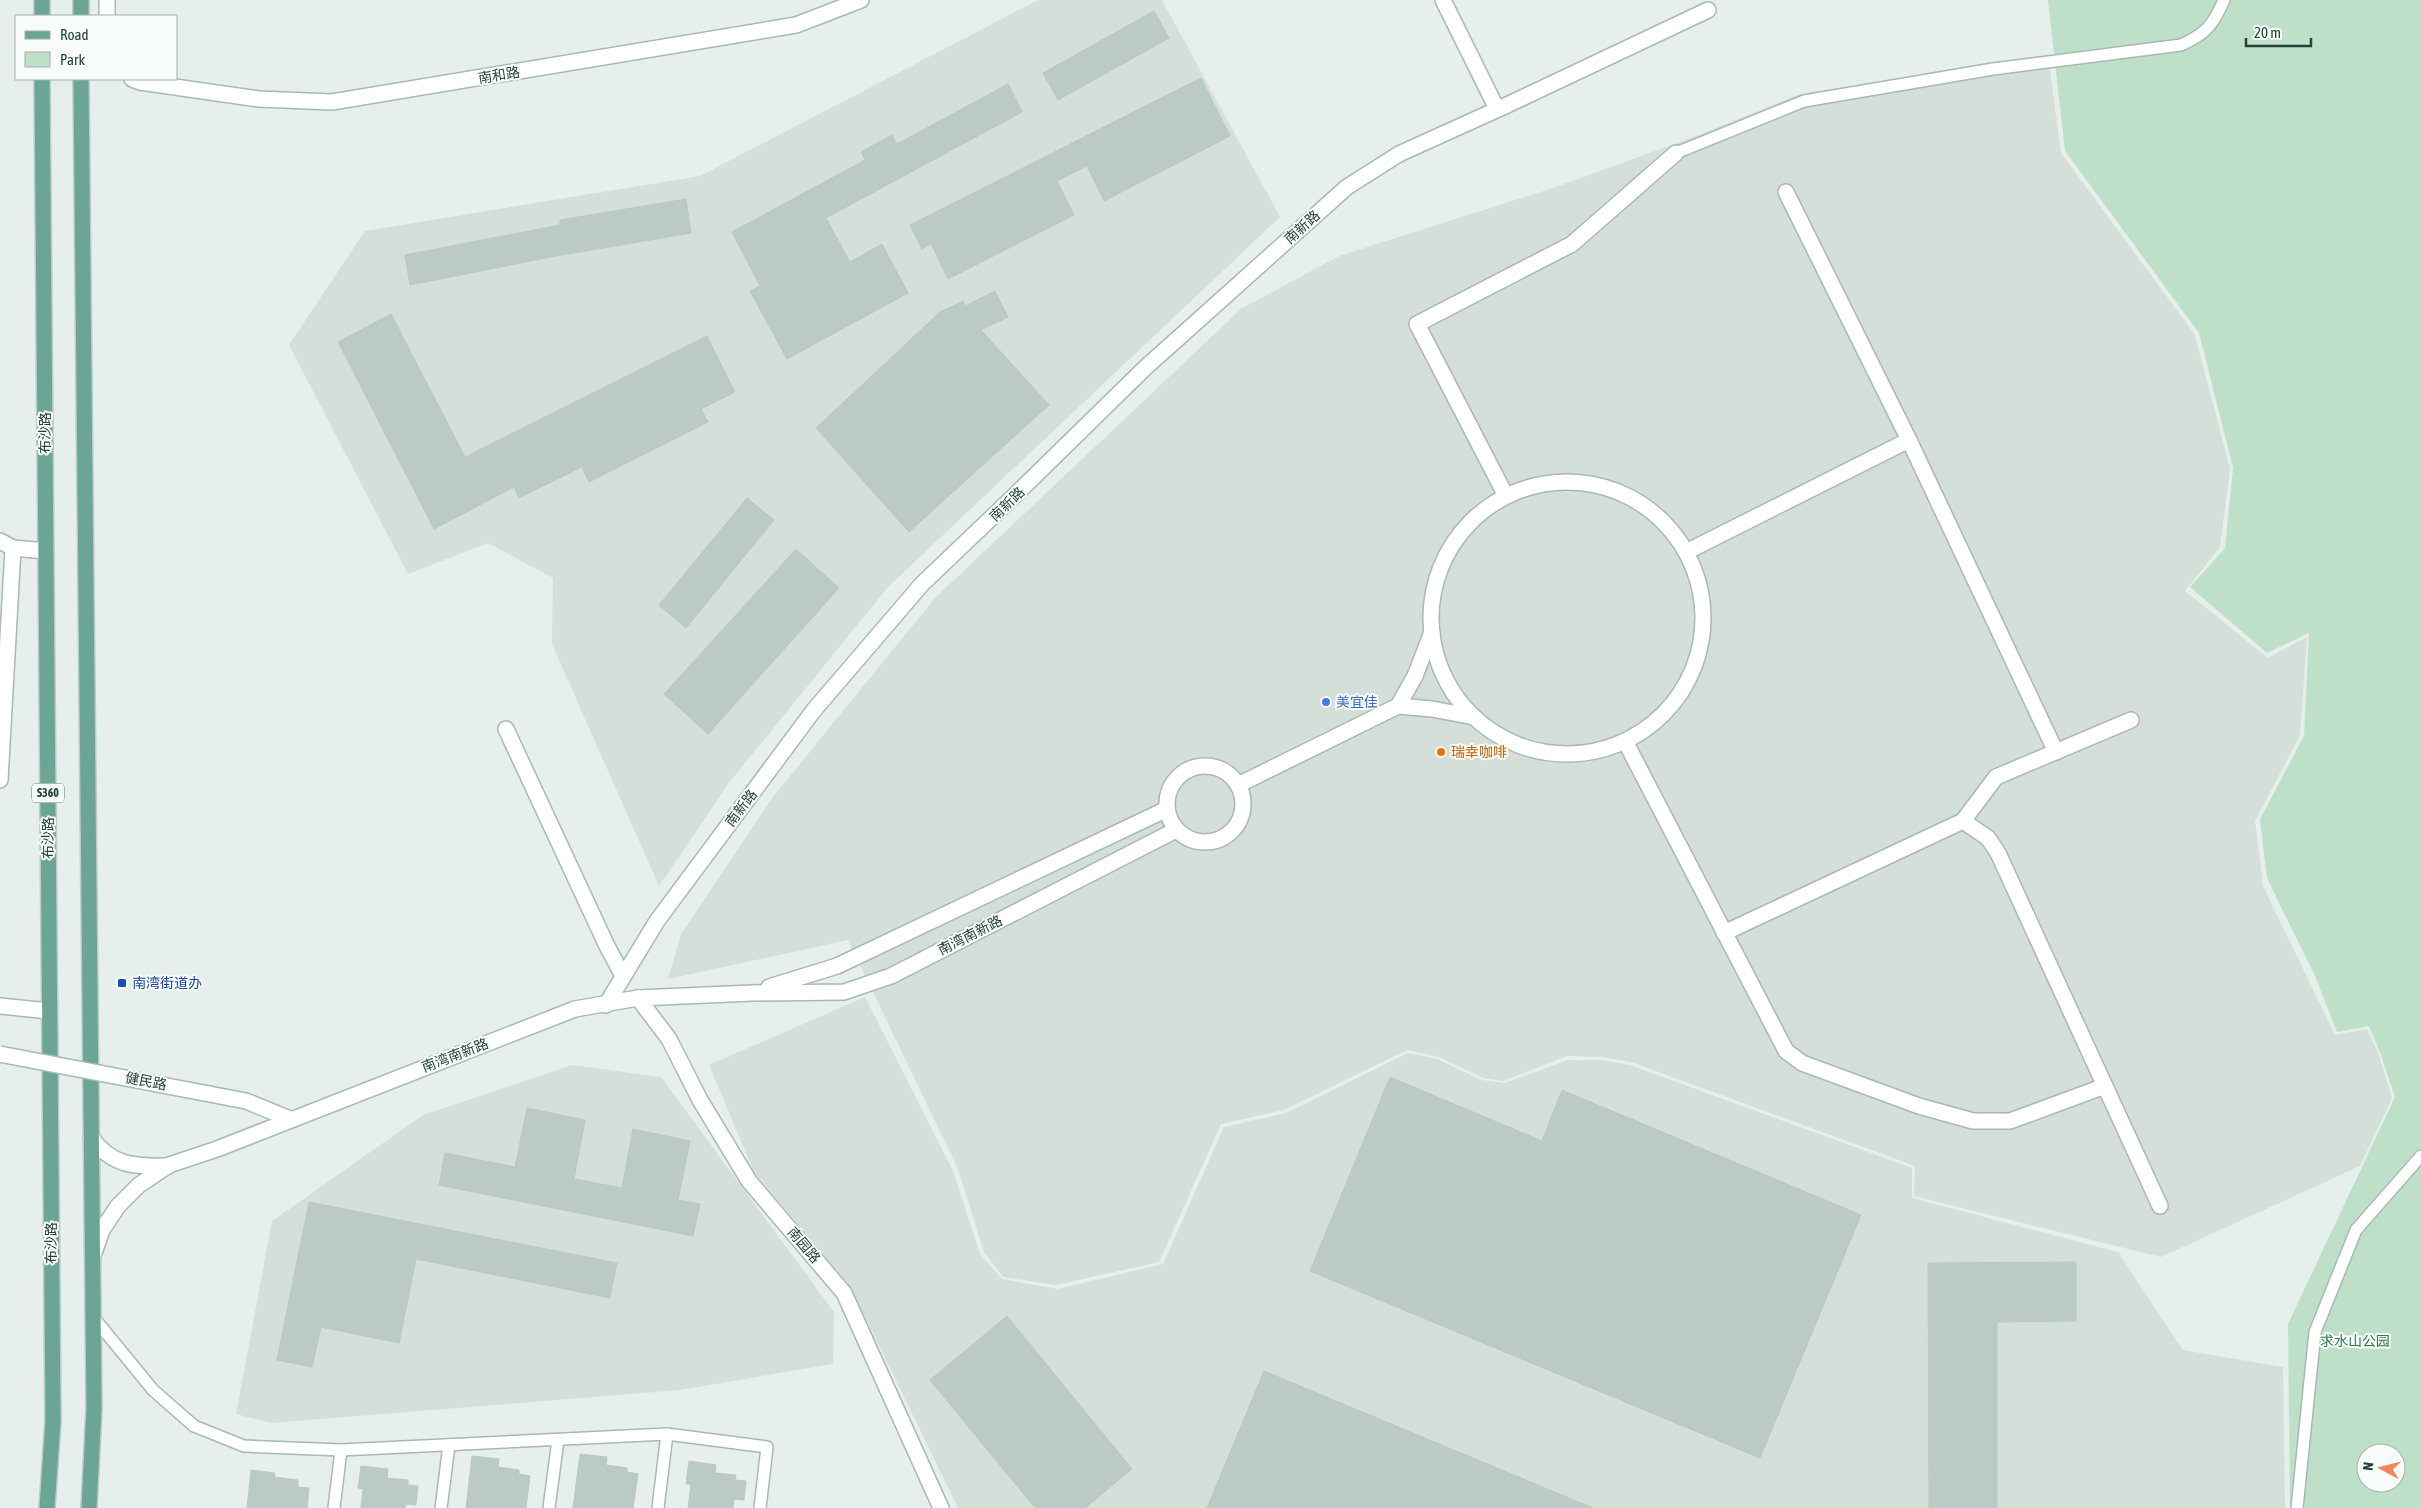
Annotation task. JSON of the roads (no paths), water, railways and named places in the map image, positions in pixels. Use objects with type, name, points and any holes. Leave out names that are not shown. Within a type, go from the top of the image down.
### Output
[{"type":"main road","points":[[42,0],[42,15]]},
{"type":"main road","points":[[81,0],[81,15]]},
{"type":"main road","name":"布沙路","points":[[42,80],[53,1421],[47,1508]]},
{"type":"main road","points":[[81,80],[94,1318],[94,1408],[89,1508]]},
{"type":"street","points":[[107,0],[107,15]]},
{"type":"street","name":"南和路","points":[[135,80],[259,99],[332,102],[796,25],[861,0]]},
{"type":"street","points":[[1443,0],[1501,107]]},
{"type":"street","name":"南新路","points":[[606,1005],[657,921],[814,710],[922,584],[1009,502],[1145,368],[1347,187],[1400,154],[1708,10]]},
{"type":"street","points":[[1506,496],[1417,324],[1572,244],[1676,153]]},
{"type":"street","points":[[1786,192],[1909,440],[2056,752]]},
{"type":"street","points":[[1686,552],[1909,440]]},
{"type":"street","points":[[1574,482],[1596,485],[1620,492],[1638,502],[1659,518],[1686,552],[1696,576],[1701,600],[1702,630],[1694,664],[1683,688],[1672,705],[1648,727],[1625,741],[1606,749],[1582,754],[1546,753],[1512,743],[1492,732],[1474,717],[1457,698],[1446,680],[1436,654],[1432,632],[1433,598],[1446,558],[1457,538],[1471,522],[1506,496],[1527,488],[1550,483],[1574,482]]},
{"type":"street","points":[[0,780],[7,545],[46,551]]},
{"type":"street","points":[[1398,706],[1415,676],[1432,632]]},
{"type":"street","points":[[1238,785],[1398,706],[1432,709],[1474,717]]},
{"type":"street","points":[[1724,933],[1963,821],[1996,778],[2131,720]]},
{"type":"street","points":[[506,729],[607,946],[623,976]]},
{"type":"street","points":[[1625,741],[1786,1050],[1802,1063],[1919,1106],[1973,1121],[2010,1121],[2105,1086]]},
{"type":"street","points":[[1211,766],[1230,775],[1238,785],[1242,796],[1243,810],[1240,820],[1232,832],[1219,840],[1196,842],[1183,837],[1176,830],[1166,809],[1167,796],[1178,776],[1190,769],[1211,766]]},
{"type":"street","name":"南湾南新路","points":[[752,993],[837,966],[1166,809]]},
{"type":"street","points":[[1963,821],[1988,838],[1998,852],[2160,1206]]},
{"type":"street","name":"南湾南新路","points":[[93,1258],[102,1230],[118,1206],[140,1185],[169,1166],[575,1009],[638,998],[752,993],[844,992],[891,976],[1176,830]]},
{"type":"street","name":"南园路","points":[[638,998],[669,1039],[700,1100],[749,1181],[844,1293],[942,1508]]},
{"type":"street","points":[[0,1006],[49,1011]]},
{"type":"street","name":"健民路","points":[[0,1054],[246,1101],[290,1119]]},
{"type":"street","name":"南湾南新路","points":[[92,1137],[101,1152],[119,1162],[144,1167],[169,1166]]},
{"type":"lane","points":[[1676,153],[1804,101],[1993,69],[2181,45],[2202,35],[2217,17],[2224,0]]},
{"type":"lane","points":[[2297,1508],[2315,1332],[2356,1230],[2421,1156]]},
{"type":"lane","points":[[94,1318],[153,1390],[194,1426],[244,1446],[341,1450],[667,1434],[768,1447],[760,1508]]},
{"type":"lane","points":[[658,1508],[667,1434]]},
{"type":"lane","points":[[549,1508],[558,1440]]},
{"type":"lane","points":[[441,1508],[449,1445]]},
{"type":"lane","points":[[334,1508],[341,1450]]},
{"type":"place","name":"美宜佳","points":[[1326,702]]},
{"type":"place","name":"瑞幸咖啡","points":[[1441,752]]},
{"type":"place","name":"南湾街道办","points":[[122,983]]},
{"type":"park label","name":"求水山公园","points":[[2355,1341]]}]
